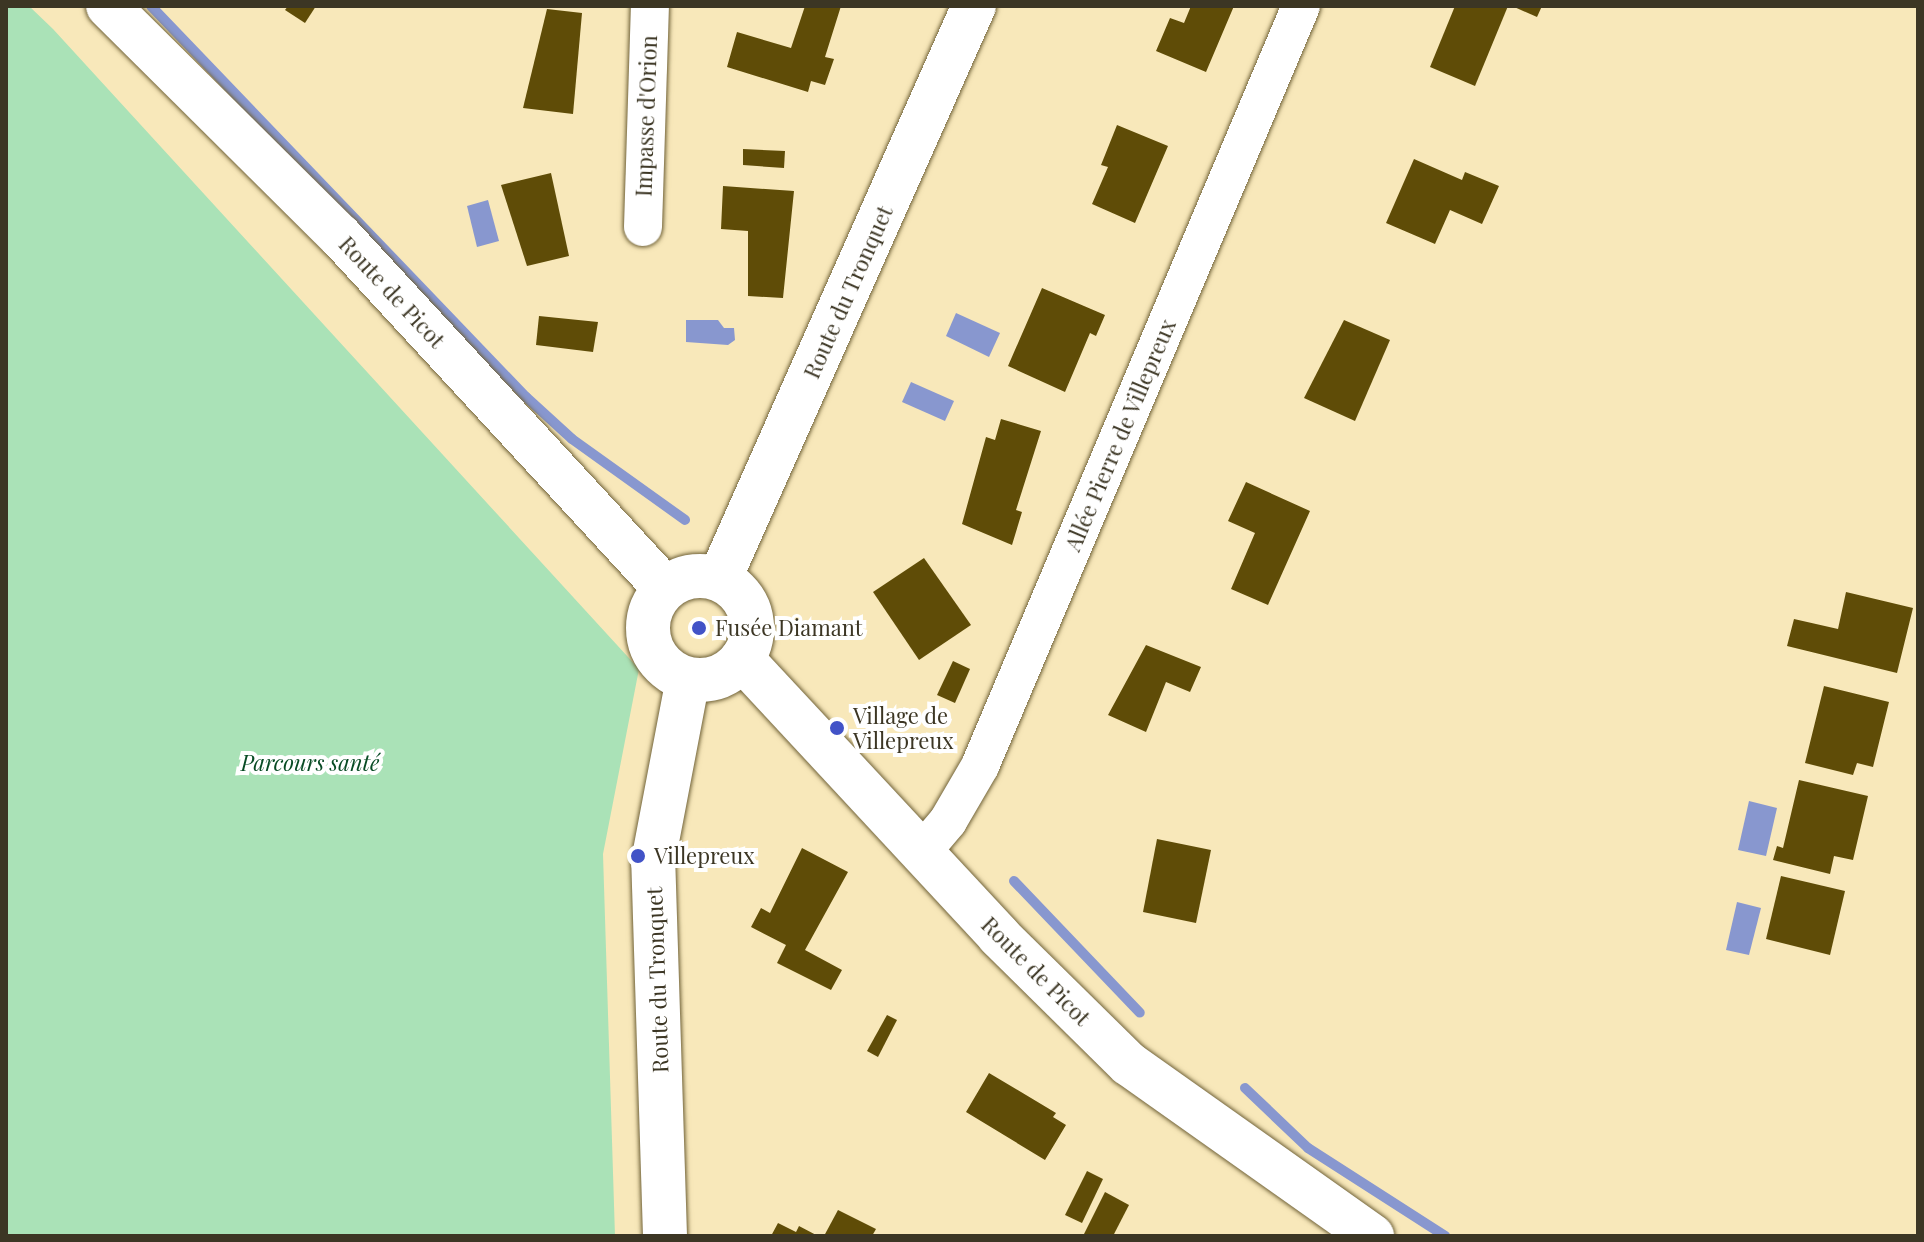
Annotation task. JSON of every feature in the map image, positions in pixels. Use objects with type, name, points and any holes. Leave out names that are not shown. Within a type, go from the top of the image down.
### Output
[{"type":"main road","name":"Route de Picot","points":[[108,6],[340,236],[665,588]]},
{"type":"main road","name":"Route du Tronquet","points":[[720,578],[974,6]]},
{"type":"main road","points":[[691,575],[720,578],[744,598],[751,613],[750,645],[742,659],[718,677],[688,679],[660,662],[651,648],[649,616],[665,588],[691,575]]},
{"type":"main road","name":"Route de Picot","points":[[742,659],[921,853],[1129,1064],[1372,1236]]},
{"type":"main road","name":"Route du Tronquet","points":[[665,1236],[653,862],[688,679]]},
{"type":"street","name":"Impasse d'Orion","points":[[643,227],[650,6]]},
{"type":"street","name":"Allée Pierre de Villepreux","points":[[921,853],[948,821],[980,766],[1301,6]]},
{"type":"green space","name":"Parcours santé","points":[[6,6],[29,6],[53,29],[639,669],[603,854],[615,1236],[6,1236]]},
{"type":"water","points":[[488,200],[499,241],[477,247],[467,206]]},
{"type":"water","points":[[956,313],[1000,333],[989,357],[946,336]]},
{"type":"water","points":[[686,320],[718,320],[724,328],[734,328],[735,340],[728,345],[686,342]]},
{"type":"water","points":[[911,382],[954,401],[945,421],[902,402]]},
{"type":"water","points":[[1749,801],[1777,808],[1766,856],[1738,850]]},
{"type":"water","points":[[1737,902],[1761,908],[1749,955],[1726,950]]},
{"type":"building","points":[[288,6],[316,6],[305,23],[285,10]]},
{"type":"building","points":[[805,6],[841,6],[825,57],[834,59],[825,85],[811,81],[808,92],[727,67],[737,32],[791,48]]},
{"type":"building","points":[[1191,6],[1234,6],[1206,72],[1156,51],[1170,18],[1184,23]]},
{"type":"building","points":[[1455,6],[1508,6],[1475,86],[1430,67]]},
{"type":"building","points":[[1512,6],[1542,6],[1537,17]]},
{"type":"building","points":[[547,9],[582,13],[573,114],[523,108]]},
{"type":"building","points":[[1117,125],[1168,146],[1135,223],[1092,204],[1108,167],[1101,165]]},
{"type":"building","points":[[743,149],[785,151],[784,168],[743,165]]},
{"type":"building","points":[[1414,159],[1462,180],[1465,172],[1499,186],[1482,224],[1450,210],[1435,244],[1386,223]]},
{"type":"building","points":[[551,173],[569,256],[527,266],[501,185]]},
{"type":"building","points":[[723,186],[794,191],[783,298],[748,296],[748,231],[721,229]]},
{"type":"building","points":[[1042,288],[1105,315],[1096,336],[1090,333],[1065,392],[1008,366]]},
{"type":"building","points":[[539,316],[598,322],[593,352],[536,345]]},
{"type":"building","points":[[1344,320],[1390,340],[1355,421],[1304,398]]},
{"type":"building","points":[[1001,419],[1041,431],[1016,510],[1022,512],[1012,545],[962,524],[986,437],[995,440]]},
{"type":"building","points":[[1246,482],[1310,511],[1268,605],[1231,589],[1255,533],[1228,521]]},
{"type":"building","points":[[924,558],[971,625],[919,660],[873,592]]},
{"type":"building","points":[[1846,592],[1913,608],[1897,673],[1787,646],[1794,619],[1838,629]]},
{"type":"building","points":[[1146,645],[1201,667],[1190,692],[1166,682],[1146,732],[1108,715]]},
{"type":"building","points":[[953,661],[970,669],[955,703],[937,695]]},
{"type":"building","points":[[1824,686],[1889,702],[1873,767],[1857,763],[1853,775],[1805,763]]},
{"type":"building","points":[[1799,780],[1868,796],[1853,860],[1834,856],[1830,874],[1773,860],[1777,846],[1783,848]]},
{"type":"building","points":[[1157,839],[1211,850],[1196,923],[1143,912]]},
{"type":"building","points":[[802,848],[848,872],[805,950],[842,970],[831,990],[777,963],[786,945],[751,927],[761,908],[770,913]]},
{"type":"building","points":[[1781,876],[1845,891],[1830,955],[1766,939]]},
{"type":"building","points":[[887,1015],[897,1020],[878,1057],[867,1051]]},
{"type":"building","points":[[989,1073],[1056,1113],[1053,1117],[1066,1125],[1045,1160],[966,1112]]},
{"type":"building","points":[[1087,1171],[1103,1179],[1082,1223],[1065,1215]]},
{"type":"building","points":[[1105,1192],[1129,1205],[1113,1236],[1083,1236]]},
{"type":"building","points":[[838,1210],[876,1229],[872,1236],[824,1236]]},
{"type":"building","points":[[778,1223],[796,1232],[799,1226],[818,1236],[771,1236]]},
{"type":"waterway","points":[[151,6],[526,397],[572,439],[685,520]]},
{"type":"waterway","points":[[1014,881],[1140,1013]]},
{"type":"waterway","points":[[1245,1088],[1308,1148],[1445,1236]]},
{"type":"place","name":"Fusée Diamant","points":[[699,628]]},
{"type":"place","name":"Village de Villepreux","points":[[837,728]]},
{"type":"place","name":"Villepreux","points":[[638,856]]}]
